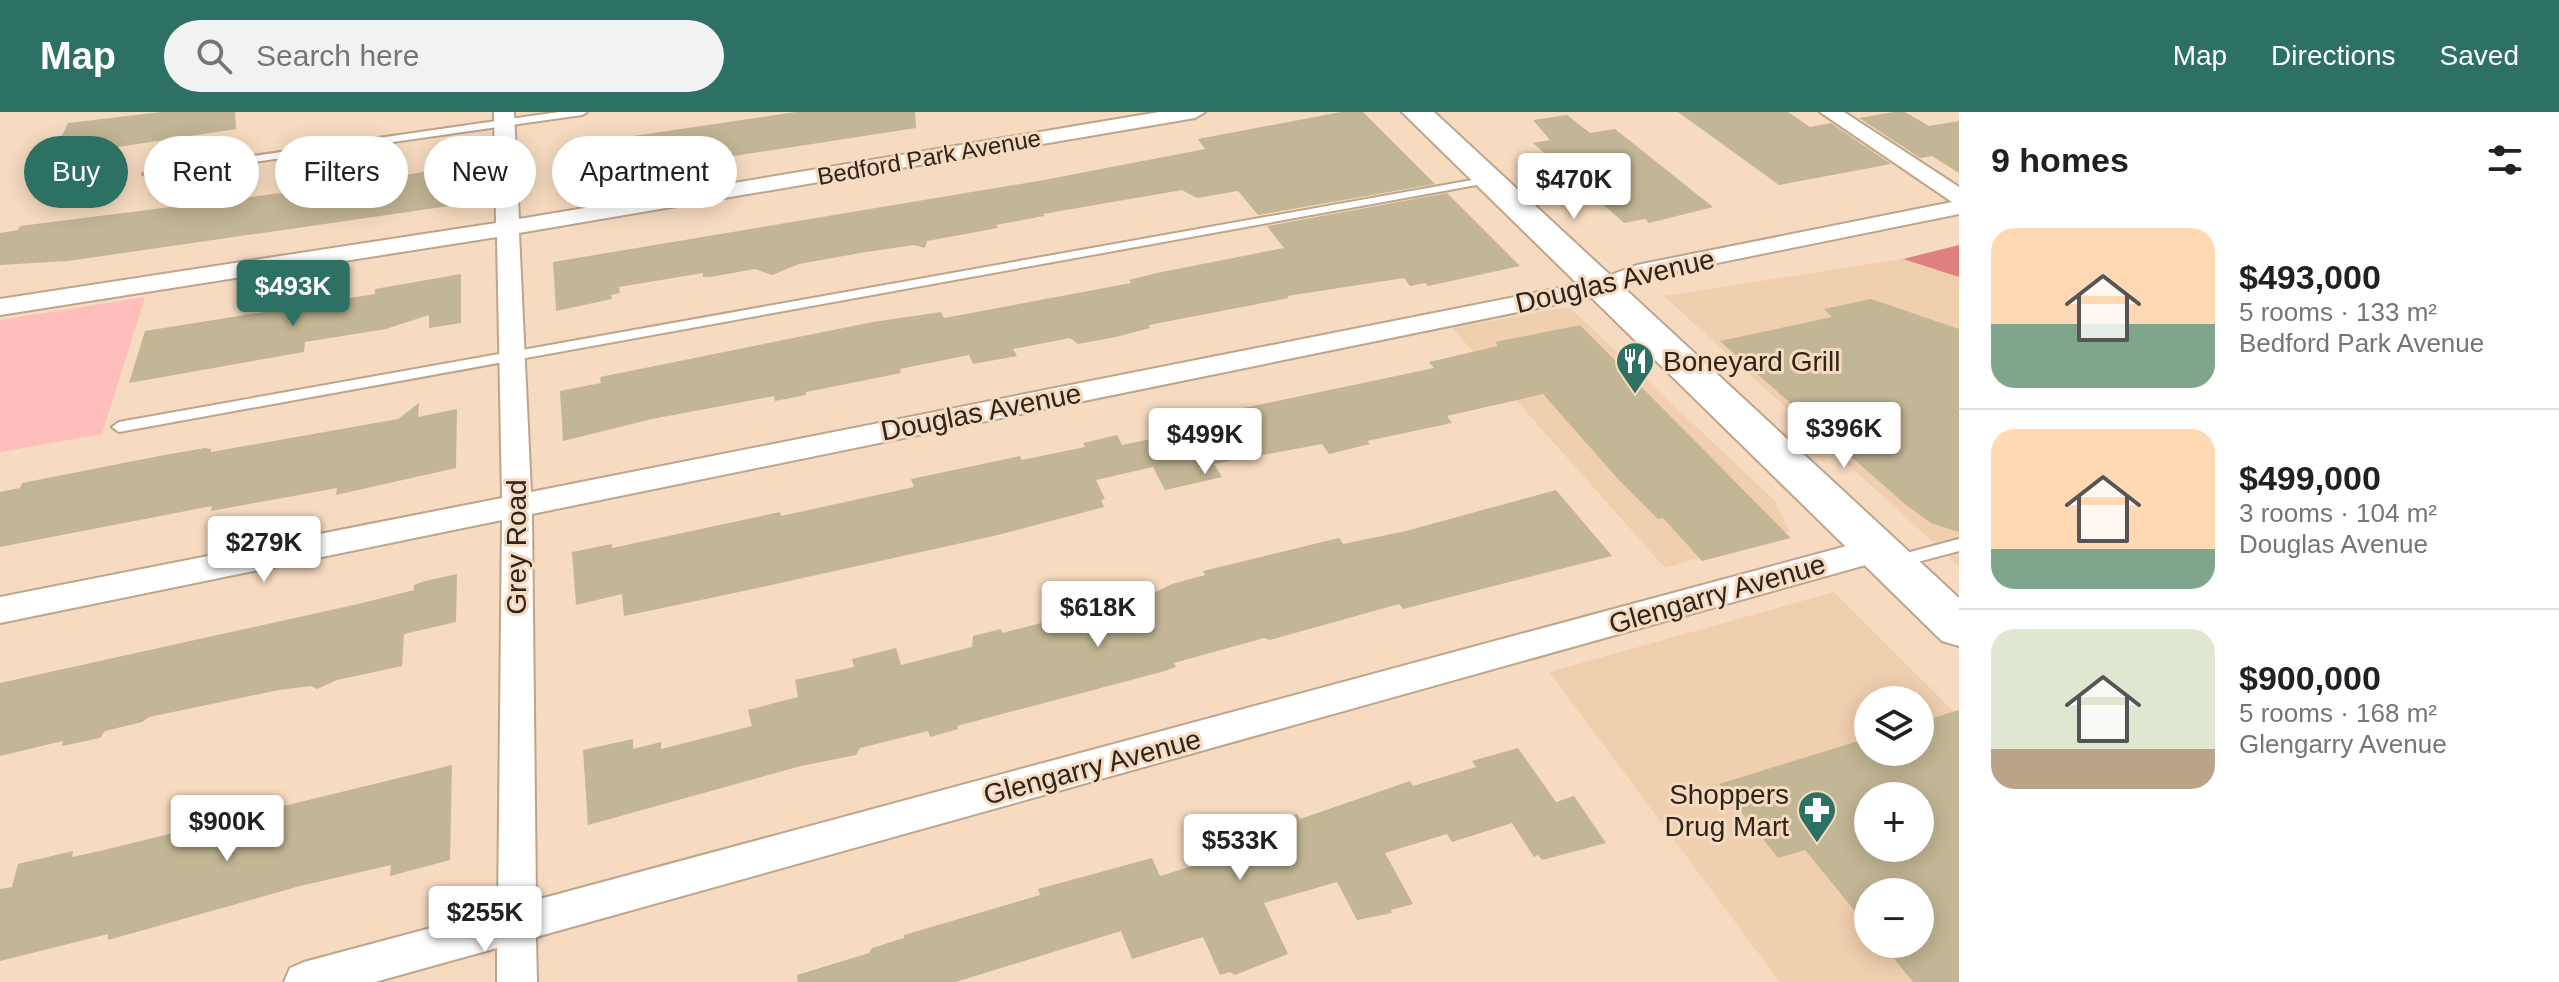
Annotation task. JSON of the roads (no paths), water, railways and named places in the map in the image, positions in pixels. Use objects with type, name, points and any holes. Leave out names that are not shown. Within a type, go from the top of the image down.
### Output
[{"type":"main road","points":[[1417,112],[1887,556],[1953,614]]},
{"type":"street","name":"Bedford Park Avenue","points":[[0,307],[508,228],[1195,112]]},
{"type":"street","points":[[1830,112],[1953,205]]},
{"type":"street","name":"Grey Road","points":[[504,118],[517,506],[517,982]]},
{"type":"street","name":"Douglas Avenue","points":[[0,610],[1601,287],[1637,272],[1953,205]]},
{"type":"street","name":"Glengarry Avenue","points":[[304,982],[1887,556]]},
{"type":"lane","points":[[259,157],[504,118],[582,112]]},
{"type":"lane","points":[[119,427],[1489,180]]},
{"type":"lane","points":[[1887,556],[1959,545]]},
{"type":"place","name":"Boneyard Grill","points":[[1635,395]]},
{"type":"place","name":"Shoppers Drug Mart","points":[[1817,844]]}]
